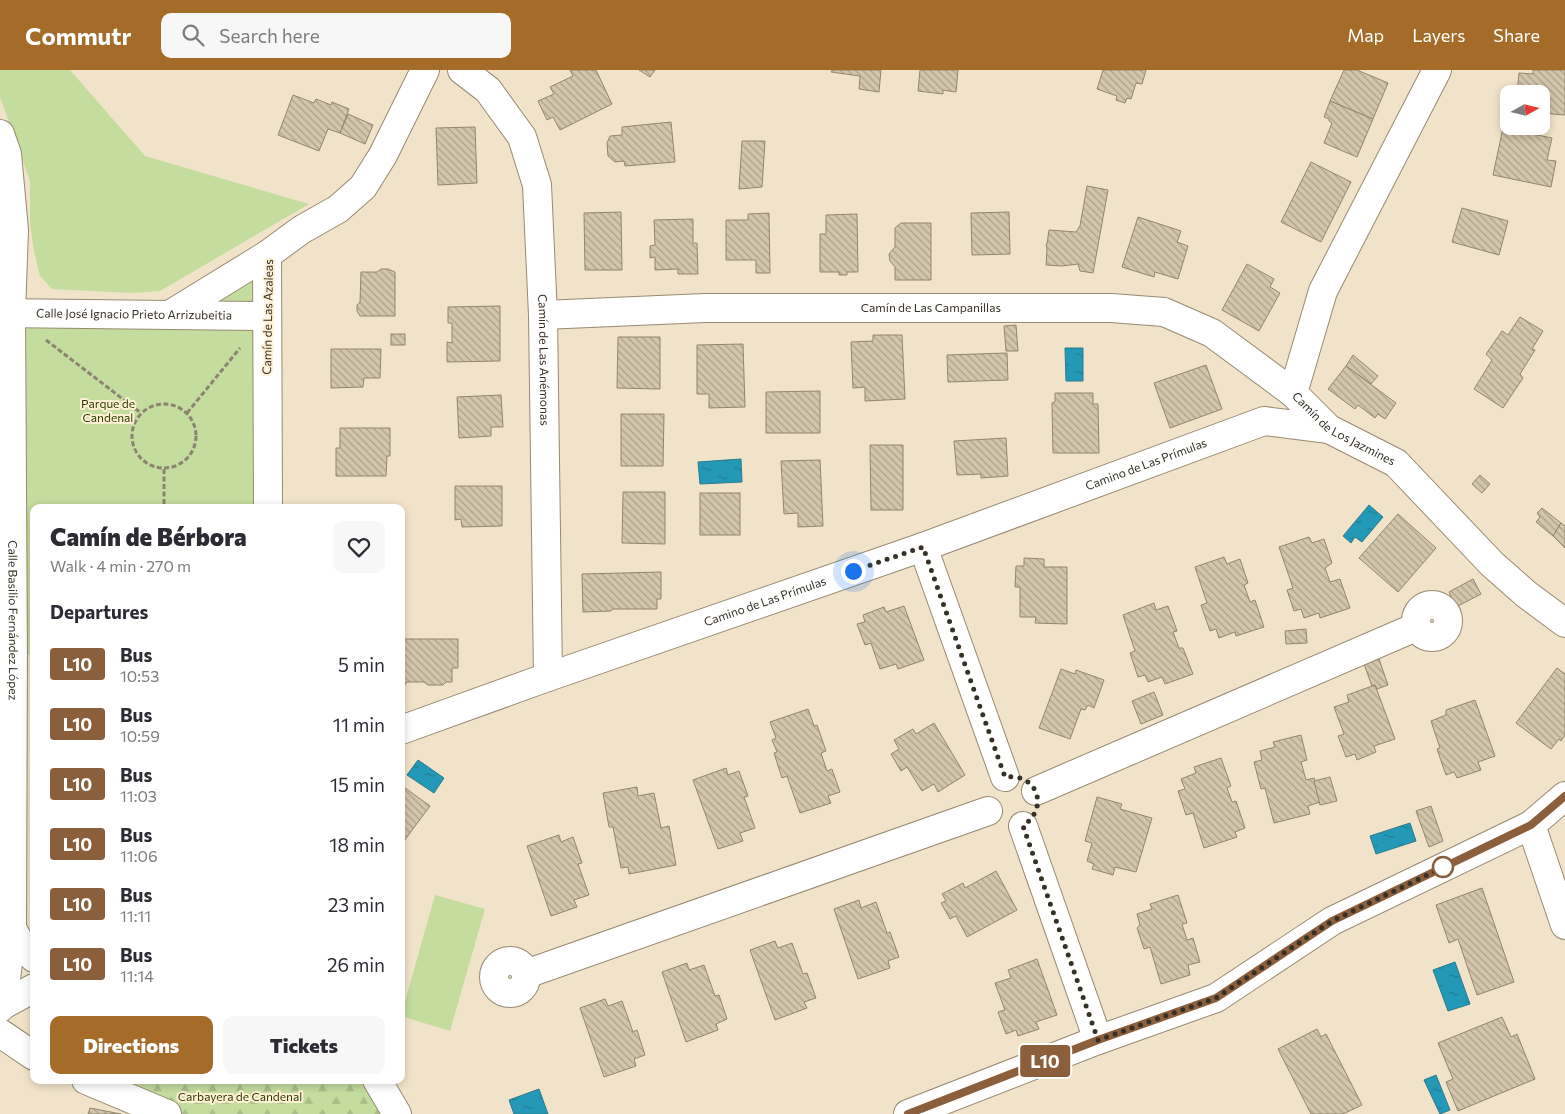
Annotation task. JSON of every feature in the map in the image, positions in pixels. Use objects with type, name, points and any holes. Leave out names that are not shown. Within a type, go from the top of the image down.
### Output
[{"type":"street","name":"Camín de Las Azaleas","points":[[268,504],[268,255],[301,230],[338,208],[363,187],[383,154],[425,70]]},
{"type":"street","name":"Camín de Las Anémonas","points":[[462,70],[488,90],[522,137],[537,185],[543,314],[548,677]]},
{"type":"street","name":"Camín de Los Jazmines","points":[[1437,70],[1323,291],[1293,393],[1329,429],[1396,463],[1492,564],[1526,594],[1565,623]]},
{"type":"street","name":"Calle Basilio Fernández López","points":[[0,134],[7,154],[14,230],[5,313],[13,646],[12,928],[2,1006]]},
{"type":"street","points":[[171,314],[268,255]]},
{"type":"street","name":"Camín de Las Campanillas","points":[[543,314],[705,308],[1111,308],[1164,312],[1212,333],[1293,393]]},
{"type":"street","name":"Calle José Ignacio Prieto Arrizubeitia","points":[[5,313],[267,316]]},
{"type":"street","name":"Camino de Las Prímulas","points":[[405,729],[923,547],[1264,421],[1329,429]]},
{"type":"street","points":[[923,547],[1005,777]]},
{"type":"street","points":[[1036,791],[1416,627]]},
{"type":"street","points":[[1005,777],[1022,778],[1029,782],[1036,791],[1038,805],[1035,814],[1023,826],[1015,828],[998,824],[988,811],[986,802],[991,786],[1005,777]]},
{"type":"street","points":[[908,1114],[1098,1040],[1216,998],[1332,921],[1531,825],[1565,796]]},
{"type":"street","points":[[526,974],[988,811]]},
{"type":"street","points":[[1531,825],[1565,926]]},
{"type":"street","points":[[1023,826],[1098,1040]]},
{"type":"street","points":[[12,928],[22,947],[30,954]]},
{"type":"street","points":[[2,1006],[30,990]]},
{"type":"street","points":[[0,1033],[30,1053]]},
{"type":"street","points":[[95,1084],[164,1113]]},
{"type":"street","points":[[379,1084],[396,1113]]},
{"type":"path","points":[[5,313],[141,413]]},
{"type":"path","points":[[187,414],[267,316]]},
{"type":"path","points":[[159,404],[179,407],[193,422],[196,444],[192,454],[184,462],[164,469],[153,467],[144,462],[136,454],[132,444],[133,428],[141,413],[159,404]]},
{"type":"path","points":[[164,469],[164,504]]},
{"type":"green space","points":[[0,70],[70,70],[145,156],[309,204],[160,291],[132,293],[52,289],[40,276],[34,251],[30,223],[30,181],[0,97]]},
{"type":"green space","points":[[250,279],[252,283],[252,302],[217,307],[217,298]]},
{"type":"green space","name":"Parque de Candenal","points":[[11,313],[267,316],[268,504],[30,504],[30,655],[13,655]]},
{"type":"green space","points":[[435,895],[485,909],[450,1031],[405,1017],[405,1002]]},
{"type":"green space","name":"Carbayera de Candenal","points":[[96,1084],[379,1084],[395,1114],[167,1114]]},
{"type":"water","points":[[1065,348],[1083,348],[1083,381],[1066,381]]},
{"type":"water","points":[[741,459],[742,482],[700,484],[698,462]]},
{"type":"water","points":[[1369,505],[1383,517],[1362,542],[1355,537],[1351,543],[1343,536]]},
{"type":"water","points":[[418,760],[444,778],[434,793],[407,775]]},
{"type":"water","points":[[1410,823],[1416,841],[1376,854],[1370,836]]},
{"type":"water","points":[[1455,962],[1470,1004],[1448,1011],[1433,970]]},
{"type":"water","points":[[1436,1075],[1450,1110],[1440,1114],[1424,1080]]},
{"type":"water","points":[[539,1089],[548,1114],[514,1114],[509,1100]]},
{"type":"building","points":[[570,70],[596,70],[612,104],[560,130],[553,117],[547,120],[538,101],[554,94],[550,87],[573,76]]},
{"type":"building","points":[[639,70],[655,70],[650,77]]},
{"type":"building","points":[[832,70],[881,70],[879,92],[859,89],[860,76],[831,72]]},
{"type":"building","points":[[920,70],[958,70],[956,92],[943,90],[943,94],[918,91]]},
{"type":"building","points":[[1103,70],[1146,70],[1142,84],[1136,83],[1131,99],[1127,98],[1125,103],[1116,100],[1117,96],[1097,89]]},
{"type":"building","points":[[1344,70],[1357,70],[1388,83],[1373,119],[1330,101]]},
{"type":"building","points":[[1533,70],[1565,70],[1565,115],[1550,114],[1550,85],[1518,85],[1519,73],[1533,74]]},
{"type":"building","points":[[293,95],[314,103],[316,99],[331,105],[332,102],[349,109],[340,133],[328,129],[319,151],[278,135]]},
{"type":"building","points":[[1330,101],[1373,119],[1357,157],[1324,143],[1332,123],[1324,117]]},
{"type":"building","points":[[348,114],[373,125],[365,144],[340,133]]},
{"type":"building","points":[[671,122],[675,162],[625,166],[624,161],[615,162],[608,156],[607,143],[610,136],[622,135],[622,127]]},
{"type":"building","points":[[475,127],[477,183],[438,185],[436,128]]},
{"type":"building","points":[[1502,135],[1537,135],[1552,138],[1547,160],[1556,161],[1551,187],[1493,175]]},
{"type":"building","points":[[742,141],[765,141],[762,187],[739,189]]},
{"type":"building","points":[[1311,162],[1351,182],[1321,242],[1281,222]]},
{"type":"building","points":[[1087,186],[1108,190],[1093,273],[1080,271],[1078,264],[1046,265],[1046,244],[1049,230],[1076,232],[1080,226]]},
{"type":"building","points":[[1462,208],[1508,221],[1499,255],[1452,242]]},
{"type":"building","points":[[621,212],[622,270],[585,270],[584,213]]},
{"type":"building","points":[[1009,212],[1010,254],[972,255],[971,213]]},
{"type":"building","points":[[769,213],[770,273],[756,273],[756,260],[726,260],[726,220],[748,220],[748,214]]},
{"type":"building","points":[[857,214],[858,272],[847,272],[847,275],[839,275],[839,272],[820,272],[820,234],[826,234],[826,215]]},
{"type":"building","points":[[1138,217],[1181,231],[1177,242],[1188,246],[1178,279],[1155,272],[1154,277],[1122,267]]},
{"type":"building","points":[[693,219],[693,243],[697,243],[698,274],[678,274],[678,269],[655,270],[655,257],[650,258],[650,246],[655,245],[654,220]]},
{"type":"building","points":[[901,223],[931,223],[931,280],[895,280],[895,267],[890,261],[889,254],[895,247],[895,228]]},
{"type":"building","points":[[1247,264],[1274,279],[1270,287],[1280,293],[1259,331],[1222,310]]},
{"type":"building","points":[[381,269],[395,272],[395,316],[360,316],[357,311],[357,305],[360,302],[361,272],[377,272]]},
{"type":"building","points":[[500,306],[500,361],[447,362],[447,342],[452,343],[452,323],[448,323],[448,307]]},
{"type":"building","points":[[1520,317],[1543,331],[1532,349],[1535,350],[1520,374],[1523,378],[1503,408],[1474,389],[1492,360],[1486,354],[1502,331],[1508,335]]},
{"type":"building","points":[[1016,325],[1018,351],[1006,351],[1004,326]]},
{"type":"building","points":[[391,334],[405,334],[405,345],[391,345]]},
{"type":"building","points":[[873,335],[902,335],[905,399],[865,401],[865,387],[853,388],[851,342],[873,341]]},
{"type":"building","points":[[618,337],[660,337],[660,389],[617,388]]},
{"type":"building","points":[[743,344],[745,407],[709,408],[709,394],[697,394],[697,345]]},
{"type":"building","points":[[331,349],[381,349],[380,378],[364,378],[363,387],[331,388]]},
{"type":"building","points":[[1007,353],[1008,380],[948,382],[947,355]]},
{"type":"building","points":[[1353,355],[1378,376],[1371,384],[1346,366]]},
{"type":"building","points":[[1206,365],[1222,409],[1170,428],[1154,383]]},
{"type":"building","points":[[1346,366],[1396,403],[1385,419],[1378,414],[1375,418],[1358,405],[1355,409],[1328,389]]},
{"type":"building","points":[[820,391],[820,433],[766,433],[766,392]]},
{"type":"building","points":[[1055,393],[1093,393],[1093,404],[1098,404],[1099,453],[1053,453],[1052,403],[1055,402]]},
{"type":"building","points":[[501,395],[503,427],[491,427],[491,436],[459,438],[457,397]]},
{"type":"building","points":[[621,414],[664,414],[663,466],[621,466]]},
{"type":"building","points":[[340,428],[390,428],[390,456],[387,456],[386,476],[336,476],[336,448],[340,448]]},
{"type":"building","points":[[1006,438],[1008,476],[981,478],[981,474],[957,475],[954,441]]},
{"type":"building","points":[[870,445],[903,445],[903,510],[871,510]]},
{"type":"building","points":[[820,460],[823,526],[798,527],[798,513],[784,514],[781,461]]},
{"type":"building","points":[[1480,475],[1490,484],[1482,493],[1472,484]]},
{"type":"building","points":[[455,486],[502,486],[502,526],[462,527],[461,519],[455,520]]},
{"type":"building","points":[[623,492],[665,492],[665,544],[622,543]]},
{"type":"building","points":[[700,493],[740,493],[740,535],[700,535]]},
{"type":"building","points":[[1542,508],[1561,523],[1553,536],[1536,522],[1540,517],[1537,513]]},
{"type":"building","points":[[1398,514],[1436,548],[1398,592],[1359,558]]},
{"type":"building","points":[[1561,523],[1565,526],[1565,548],[1553,536]]},
{"type":"building","points":[[1309,537],[1312,543],[1324,539],[1332,563],[1325,568],[1330,582],[1340,579],[1350,608],[1320,618],[1319,613],[1304,618],[1301,609],[1294,611],[1287,590],[1293,588],[1279,547]]},
{"type":"building","points":[[1224,557],[1227,564],[1240,559],[1248,583],[1244,585],[1250,602],[1255,600],[1264,627],[1236,636],[1235,632],[1219,638],[1216,629],[1210,631],[1201,605],[1207,603],[1195,567]]},
{"type":"building","points":[[1024,558],[1044,559],[1044,567],[1067,567],[1067,624],[1035,623],[1036,617],[1020,617],[1020,587],[1015,587],[1016,566],[1024,566]]},
{"type":"building","points":[[661,572],[661,599],[657,599],[657,609],[612,609],[611,611],[583,612],[582,574]]},
{"type":"building","points":[[1473,579],[1481,594],[1456,607],[1449,592]]},
{"type":"building","points":[[1154,603],[1156,610],[1168,606],[1177,631],[1173,632],[1179,648],[1183,648],[1193,674],[1165,684],[1162,677],[1148,682],[1145,675],[1138,677],[1130,653],[1135,651],[1123,615]]},
{"type":"building","points":[[904,606],[924,660],[898,669],[896,664],[880,669],[871,643],[865,645],[857,624],[865,622],[863,615],[884,607],[886,612]]},
{"type":"building","points":[[1306,629],[1307,643],[1286,644],[1285,631]]},
{"type":"building","points":[[405,639],[458,639],[458,668],[452,668],[452,682],[446,682],[443,685],[428,685],[424,682],[406,682],[406,684]]},
{"type":"building","points":[[1379,659],[1388,685],[1377,689],[1375,685],[1372,686],[1364,664]]},
{"type":"building","points":[[1557,668],[1565,674],[1565,735],[1551,749],[1516,723]]},
{"type":"building","points":[[1061,669],[1075,674],[1076,670],[1104,680],[1094,708],[1088,705],[1085,710],[1081,709],[1070,739],[1039,728]]},
{"type":"building","points":[[1375,685],[1395,739],[1374,746],[1376,752],[1357,760],[1355,754],[1346,757],[1338,736],[1344,734],[1334,707],[1349,702],[1347,695]]},
{"type":"building","points":[[1154,692],[1163,715],[1141,724],[1132,701]]},
{"type":"building","points":[[1475,700],[1495,756],[1478,762],[1481,770],[1457,778],[1454,772],[1446,775],[1437,749],[1440,748],[1431,721],[1446,715],[1446,710]]},
{"type":"building","points":[[808,709],[814,726],[817,725],[826,751],[821,753],[827,771],[832,769],[840,792],[828,796],[831,803],[800,813],[787,776],[782,778],[774,753],[777,752],[772,740],[776,738],[770,722]]},
{"type":"building","points":[[934,723],[965,775],[938,792],[934,784],[922,791],[907,767],[901,771],[891,754],[899,749],[894,740],[913,729],[916,734]]},
{"type":"building","points":[[1301,735],[1307,760],[1301,762],[1306,780],[1314,778],[1320,802],[1308,806],[1310,814],[1274,823],[1265,788],[1261,789],[1254,762],[1262,760],[1260,751],[1275,747],[1273,742]]},
{"type":"building","points":[[1221,758],[1231,786],[1227,788],[1232,802],[1236,801],[1245,828],[1235,832],[1237,837],[1204,848],[1193,813],[1186,815],[1178,791],[1185,789],[1181,779],[1196,773],[1194,767]]},
{"type":"building","points":[[726,768],[728,775],[739,771],[748,796],[744,797],[755,828],[740,833],[743,841],[718,849],[693,780]]},
{"type":"building","points":[[1330,777],[1337,801],[1320,805],[1314,781]]},
{"type":"building","points":[[637,787],[638,796],[654,793],[661,828],[669,826],[676,865],[629,874],[628,867],[621,868],[613,827],[609,827],[603,793]]},
{"type":"building","points":[[405,788],[430,806],[405,840]]},
{"type":"building","points":[[1097,797],[1122,804],[1120,809],[1152,818],[1136,872],[1115,867],[1113,875],[1092,869],[1094,864],[1087,861],[1092,843],[1085,841]]},
{"type":"building","points":[[1431,806],[1443,841],[1429,847],[1416,811]]},
{"type":"building","points":[[559,835],[561,842],[573,837],[582,863],[578,864],[589,895],[574,900],[577,907],[551,916],[527,846]]},
{"type":"building","points":[[996,871],[1017,910],[967,937],[956,916],[950,919],[941,903],[946,901],[942,894],[963,883],[965,888]]},
{"type":"building","points":[[1482,888],[1514,982],[1477,995],[1458,939],[1449,943],[1436,905]]},
{"type":"building","points":[[1178,895],[1187,923],[1182,924],[1187,940],[1193,938],[1200,962],[1188,965],[1190,975],[1161,984],[1150,947],[1144,949],[1137,928],[1140,925],[1137,914],[1152,909],[1150,904]]},
{"type":"building","points":[[859,900],[861,908],[876,902],[887,933],[890,932],[899,957],[888,961],[890,968],[858,979],[834,909]]},
{"type":"building","points":[[775,941],[778,948],[792,943],[803,974],[807,973],[816,998],[804,1002],[807,1008],[775,1020],[750,950]]},
{"type":"building","points":[[1037,959],[1057,1015],[1036,1022],[1039,1029],[1018,1036],[1016,1030],[1006,1034],[998,1012],[1005,1010],[995,983],[1011,978],[1008,970]]},
{"type":"building","points":[[687,963],[689,970],[704,965],[715,996],[719,995],[727,1019],[716,1024],[718,1030],[686,1042],[662,972]]},
{"type":"building","points":[[605,999],[608,1006],[622,1001],[633,1032],[637,1030],[645,1055],[634,1059],[636,1066],[604,1077],[580,1008]]},
{"type":"building","points":[[1502,1017],[1511,1037],[1517,1034],[1535,1079],[1458,1111],[1446,1082],[1453,1079],[1438,1043]]},
{"type":"building","points":[[1317,1029],[1321,1037],[1326,1034],[1362,1105],[1343,1114],[1311,1114],[1278,1049]]},
{"type":"building","points":[[90,1108],[121,1114],[88,1114]]},
{"type":"bus line","name":"L10","points":[[908,1114],[1098,1040],[1216,998],[1332,921],[1531,825],[1565,796]]},
{"type":"route","points":[[853,571],[923,547],[1005,777],[1022,778],[1029,782],[1036,791],[1038,805],[1035,814],[1023,826],[1098,1040],[1216,998],[1332,921],[1446,866],[1443,867]]}]
